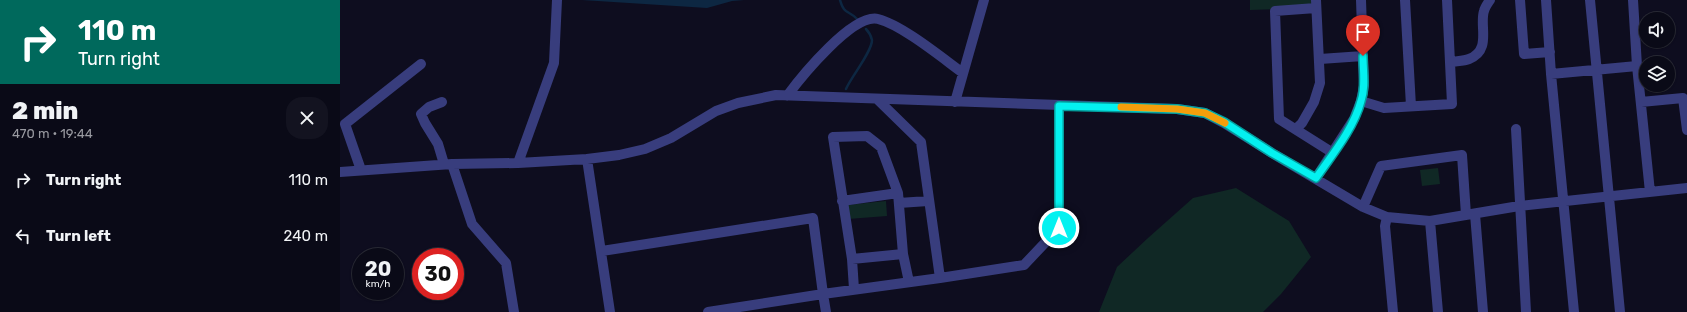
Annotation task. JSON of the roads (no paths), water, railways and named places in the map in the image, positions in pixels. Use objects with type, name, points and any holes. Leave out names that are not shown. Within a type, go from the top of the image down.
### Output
[{"type":"street","points":[[955,102],[984,0]]},
{"type":"street","points":[[1316,178],[1354,119],[1361,101],[1364,86],[1361,0]]},
{"type":"street","points":[[1405,0],[1411,106]]},
{"type":"street","points":[[1361,101],[1384,108],[1452,104],[1447,0]]},
{"type":"street","points":[[1451,62],[1469,59],[1475,56],[1481,49],[1484,41],[1484,12],[1490,0]]},
{"type":"street","points":[[1520,0],[1524,54],[1550,52]]},
{"type":"street","points":[[1546,0],[1551,74],[1574,312]]},
{"type":"street","points":[[1590,0],[1620,312]]},
{"type":"street","points":[[1633,0],[1637,66],[1650,192]]},
{"type":"street","points":[[518,163],[554,63],[557,1]]},
{"type":"street","points":[[1296,129],[1302,123],[1314,102],[1320,83],[1320,59],[1316,4],[1275,12],[1279,118],[1333,153]]},
{"type":"street","points":[[787,96],[799,79],[844,33],[867,18],[877,19],[898,28],[963,72]]},
{"type":"street","points":[[1320,59],[1363,56]]},
{"type":"street","points":[[361,170],[345,124],[421,64]]},
{"type":"street","points":[[1551,74],[1637,66]]},
{"type":"street","points":[[340,172],[448,164],[518,163],[587,159],[619,155],[645,149],[671,138],[716,111],[738,103],[776,96],[787,96],[1177,109],[1205,113],[1224,122],[1272,153],[1363,207],[1387,217],[1430,221],[1519,206],[1687,188]]},
{"type":"street","points":[[1641,102],[1683,98],[1687,130]]},
{"type":"street","points":[[877,99],[921,142],[928,201],[940,278]]},
{"type":"street","points":[[442,102],[429,108],[421,114],[448,164],[472,224],[506,263],[514,312]]},
{"type":"street","points":[[708,312],[854,289],[1024,265],[1059,228],[1059,106]]},
{"type":"street","points":[[1516,129],[1519,206],[1526,312]]},
{"type":"street","points":[[854,289],[852,259],[833,137],[867,136],[881,147],[898,198],[908,282]]},
{"type":"street","points":[[1363,207],[1381,166],[1462,156],[1483,312]]},
{"type":"street","points":[[587,159],[610,312]]},
{"type":"street","points":[[842,201],[898,198],[928,201]]},
{"type":"street","points":[[1387,217],[1385,226],[1393,312]]},
{"type":"street","points":[[602,251],[813,218],[826,312]]},
{"type":"street","points":[[1430,221],[1438,312]]},
{"type":"street","points":[[852,259],[904,254]]},
{"type":"water","points":[[582,0],[744,0],[732,1],[707,8]]},
{"type":"waterway","points":[[840,0],[843,8],[857,19]]},
{"type":"waterway","points":[[846,89],[869,51],[872,39],[866,29]]}]
